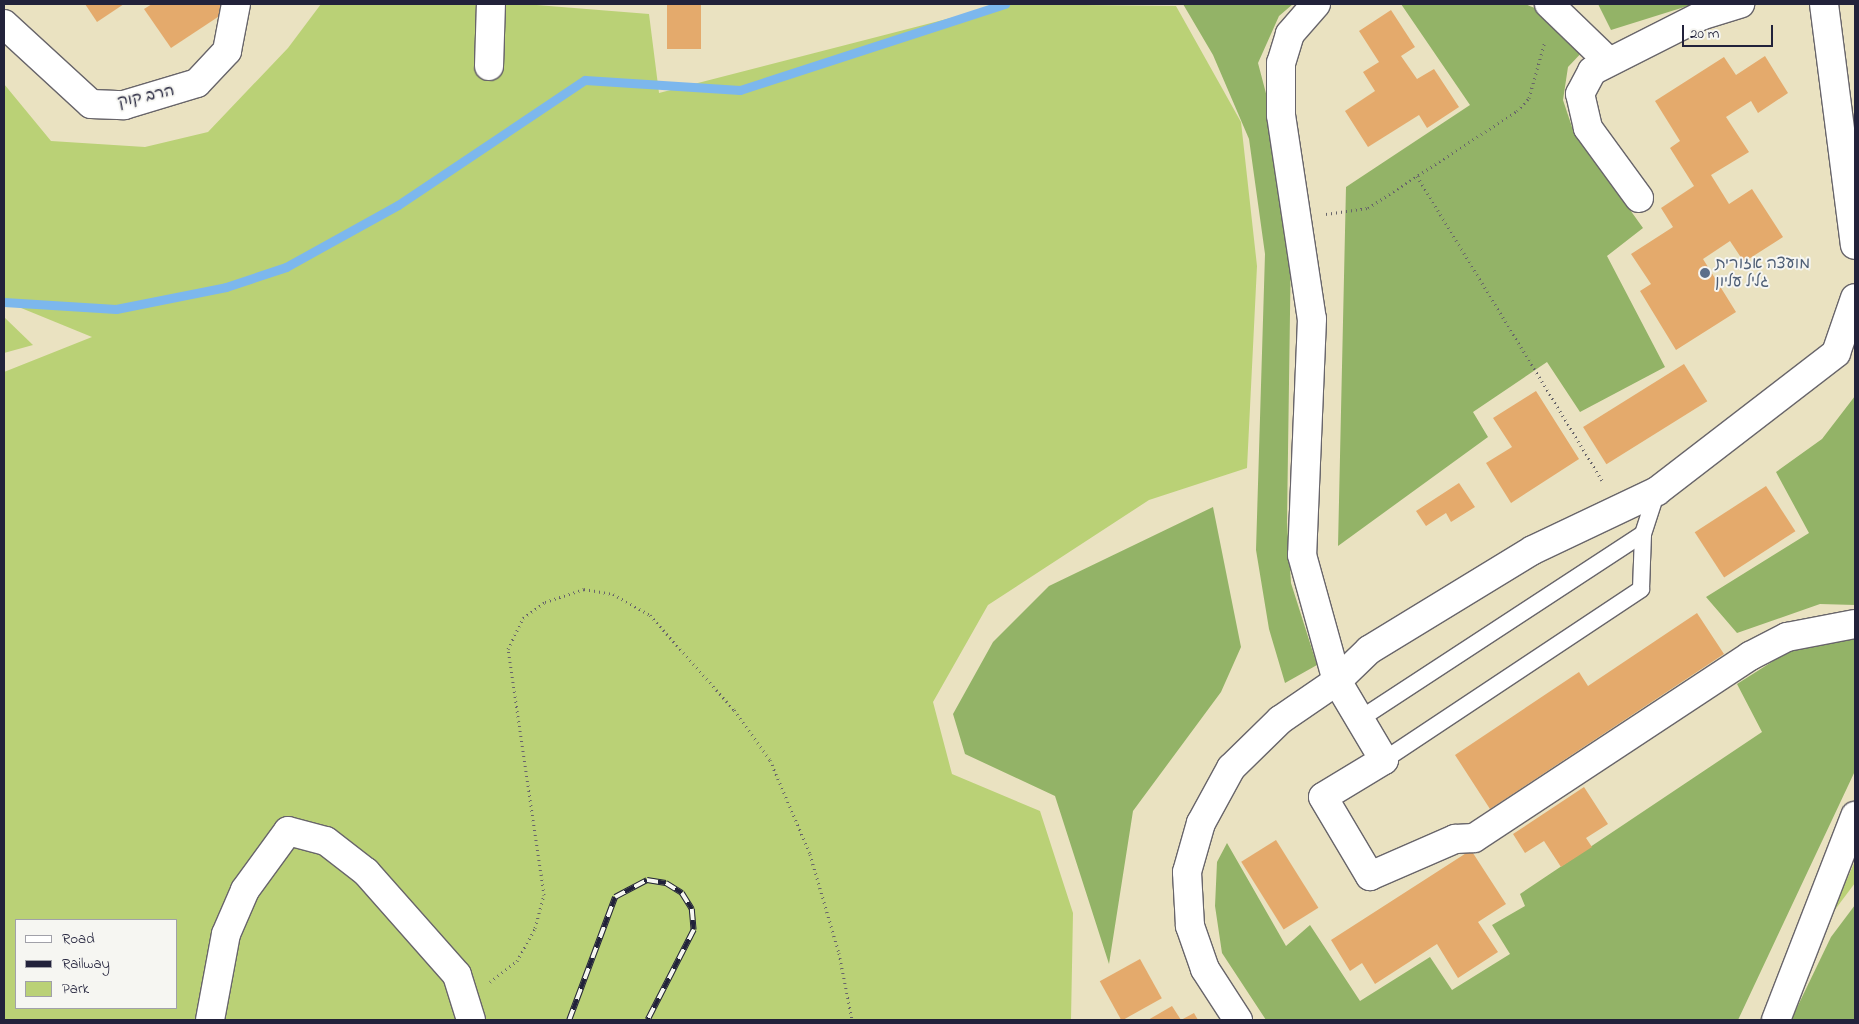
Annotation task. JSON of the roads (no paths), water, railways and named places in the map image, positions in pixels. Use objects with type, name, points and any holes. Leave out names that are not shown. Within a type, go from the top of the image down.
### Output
[{"type":"street","name":"הרב קוק","points":[[4,24],[91,104],[124,105],[197,84],[227,51],[236,4]]},
{"type":"street","points":[[489,66],[491,4]]},
{"type":"street","points":[[1316,4],[1290,34],[1281,64],[1281,114],[1300,217],[1312,319],[1302,555],[1338,681],[1384,760],[1323,798],[1370,876],[1455,839],[1474,838],[1750,656],[1787,637],[1855,624]]},
{"type":"street","points":[[1549,4],[1573,24],[1608,61]]},
{"type":"street","points":[[1639,198],[1588,128],[1580,94],[1592,71],[1608,61],[1702,15],[1740,4]]},
{"type":"street","points":[[1824,4],[1855,245]]},
{"type":"street","points":[[1238,1020],[1205,969],[1190,926],[1187,872],[1201,823],[1231,768],[1280,720],[1338,681],[1369,650],[1533,550],[1619,507],[1657,491],[1836,353],[1855,298]]},
{"type":"street","points":[[1776,1020],[1855,816]]},
{"type":"street","points":[[210,1020],[226,934],[245,890],[288,831],[326,841],[366,872],[457,975],[470,1010]]},
{"type":"lane","points":[[1384,760],[1641,589],[1642,534],[1657,491]]},
{"type":"lane","points":[[1360,719],[1642,534]]},
{"type":"waterway","points":[[4,302],[116,309],[226,287],[286,267],[398,205],[585,80],[740,90],[1005,4]]},
{"type":"railway","points":[[569,1020],[615,897],[647,880],[666,883],[682,893],[692,909],[694,930],[648,1020]]},
{"type":"place","name":"מועצה אזורית גליל עליון","points":[[1705,273]]}]
